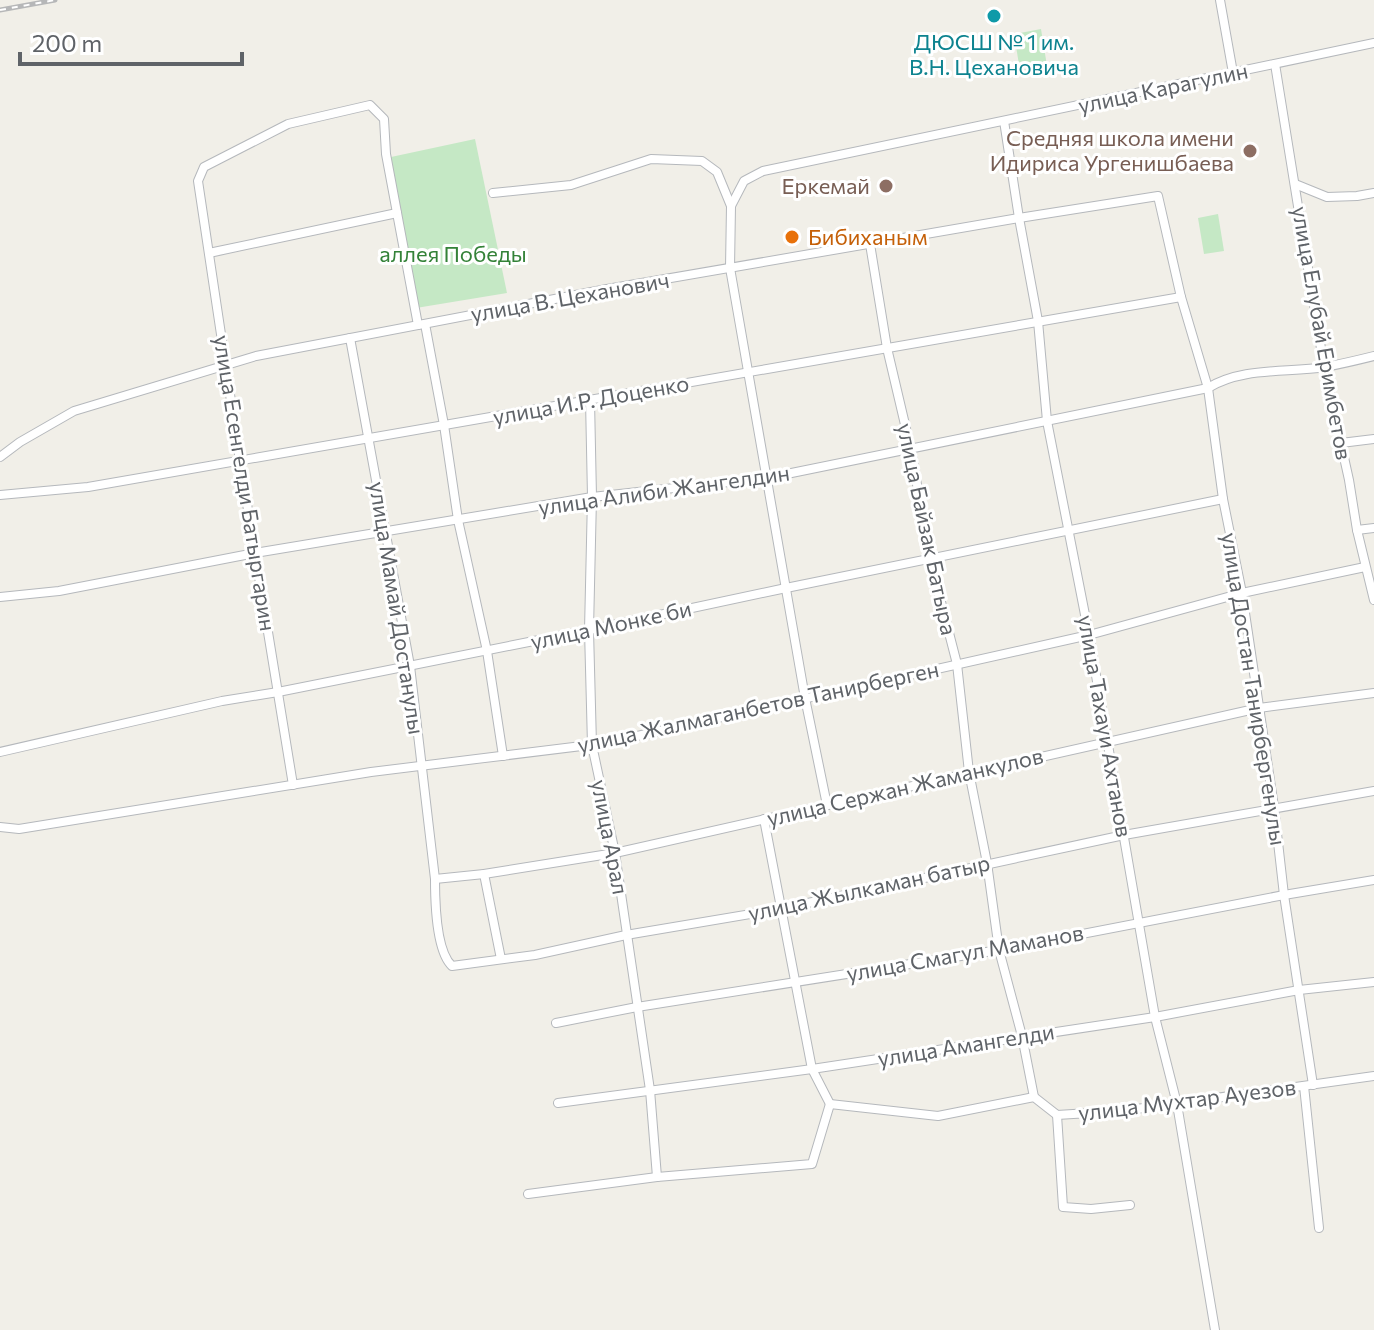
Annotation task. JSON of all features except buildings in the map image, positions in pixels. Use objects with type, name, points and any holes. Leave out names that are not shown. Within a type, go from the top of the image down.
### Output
[{"type":"street","points":[[1220,0],[1233,73]]},
{"type":"street","name":"улица Карагулин","points":[[731,206],[744,181],[763,171],[1374,43]]},
{"type":"street","name":"улица Елубай Еримбетов","points":[[1275,64],[1324,367],[1374,600]]},
{"type":"street","name":"улица Есенгелди Батыргарин","points":[[293,785],[198,181],[204,167],[288,124],[370,105],[384,119],[386,154],[397,213]]},
{"type":"street","name":"улица Тахауи Ахтанов","points":[[1004,121],[1038,321],[1047,421],[1089,635],[1155,1017],[1177,1104],[1215,1330]]},
{"type":"street","points":[[493,193],[571,185],[651,159],[702,161],[717,172],[731,206],[730,268],[805,698],[827,805]]},
{"type":"street","points":[[1295,184],[1327,197],[1374,193]]},
{"type":"street","name":"улица В. Цеханович","points":[[0,457],[74,411],[256,356],[607,289],[1158,196]]},
{"type":"street","name":"улица Достан Танирбергенулы","points":[[1158,196],[1181,297],[1208,388],[1223,499],[1242,593],[1299,990],[1319,1228]]},
{"type":"street","points":[[209,253],[397,213],[444,425],[458,520],[487,651],[503,756]]},
{"type":"street","name":"улица Байзак Батыра","points":[[870,244],[887,348],[911,450],[930,559],[957,664],[969,772],[987,863],[999,950],[1022,1036],[1034,1097]]},
{"type":"street","name":"улица И.Р. Доценко","points":[[0,495],[88,487],[1181,297]]},
{"type":"street","name":"улица Мамай Достанулы","points":[[350,338],[410,666],[435,879]]},
{"type":"street","name":"улица Алиби Жангелдин","points":[[0,597],[59,591],[255,553],[592,497],[767,478],[1208,388],[1241,375],[1324,367],[1374,356]]},
{"type":"street","name":"улица Арал","points":[[590,400],[592,745],[615,853],[650,1090],[657,1177]]},
{"type":"street","points":[[1341,443],[1374,439]]},
{"type":"street","name":"улица Монке би","points":[[0,752],[222,701],[487,651],[1223,499]]},
{"type":"street","points":[[1357,530],[1374,528]]},
{"type":"street","name":"улица Жалмаганбетов Танирберген","points":[[0,827],[19,829],[421,766],[606,743],[1089,635],[1242,593],[1365,567]]},
{"type":"street","name":"улица Сержан Жаманкулов","points":[[435,879],[615,853],[1259,708],[1374,693]]},
{"type":"street","name":"улица Жылкаман батыр","points":[[435,879],[435,907],[445,960],[452,966],[535,955],[626,935],[780,909],[1124,835],[1374,791]]},
{"type":"street","points":[[528,1194],[657,1177],[812,1164],[830,1104],[812,1069],[764,819]]},
{"type":"street","points":[[484,874],[501,959]]},
{"type":"street","name":"улица Смагул Маманов","points":[[556,1023],[637,1007],[999,950],[1374,880]]},
{"type":"street","name":"улица Амангелди","points":[[558,1103],[812,1069],[1155,1017],[1299,990],[1374,982]]},
{"type":"street","name":"улица Мухтар Ауезов","points":[[1034,1097],[1057,1115],[1122,1111],[1374,1076]]},
{"type":"street","points":[[830,1104],[938,1116],[1034,1097]]},
{"type":"street","points":[[1057,1115],[1063,1207],[1091,1209],[1130,1205]]},
{"type":"green space","points":[[1041,29],[1048,72],[1021,77],[1014,34]]},
{"type":"green space","name":"аллея Победы","points":[[475,139],[507,293],[416,308],[391,157]]},
{"type":"green space","points":[[1218,214],[1224,251],[1204,254],[1198,218]]},
{"type":"railway","points":[[0,10],[55,0]]},
{"type":"place","name":"ДЮСШ № 1 им. В.Н. Цехановича","points":[[994,16]]},
{"type":"place","name":"Средняя школа имени Идириса Ургенишбаева","points":[[1250,151]]},
{"type":"place","name":"Еркемай","points":[[886,186]]},
{"type":"place","name":"Бибиханым","points":[[792,237]]}]
